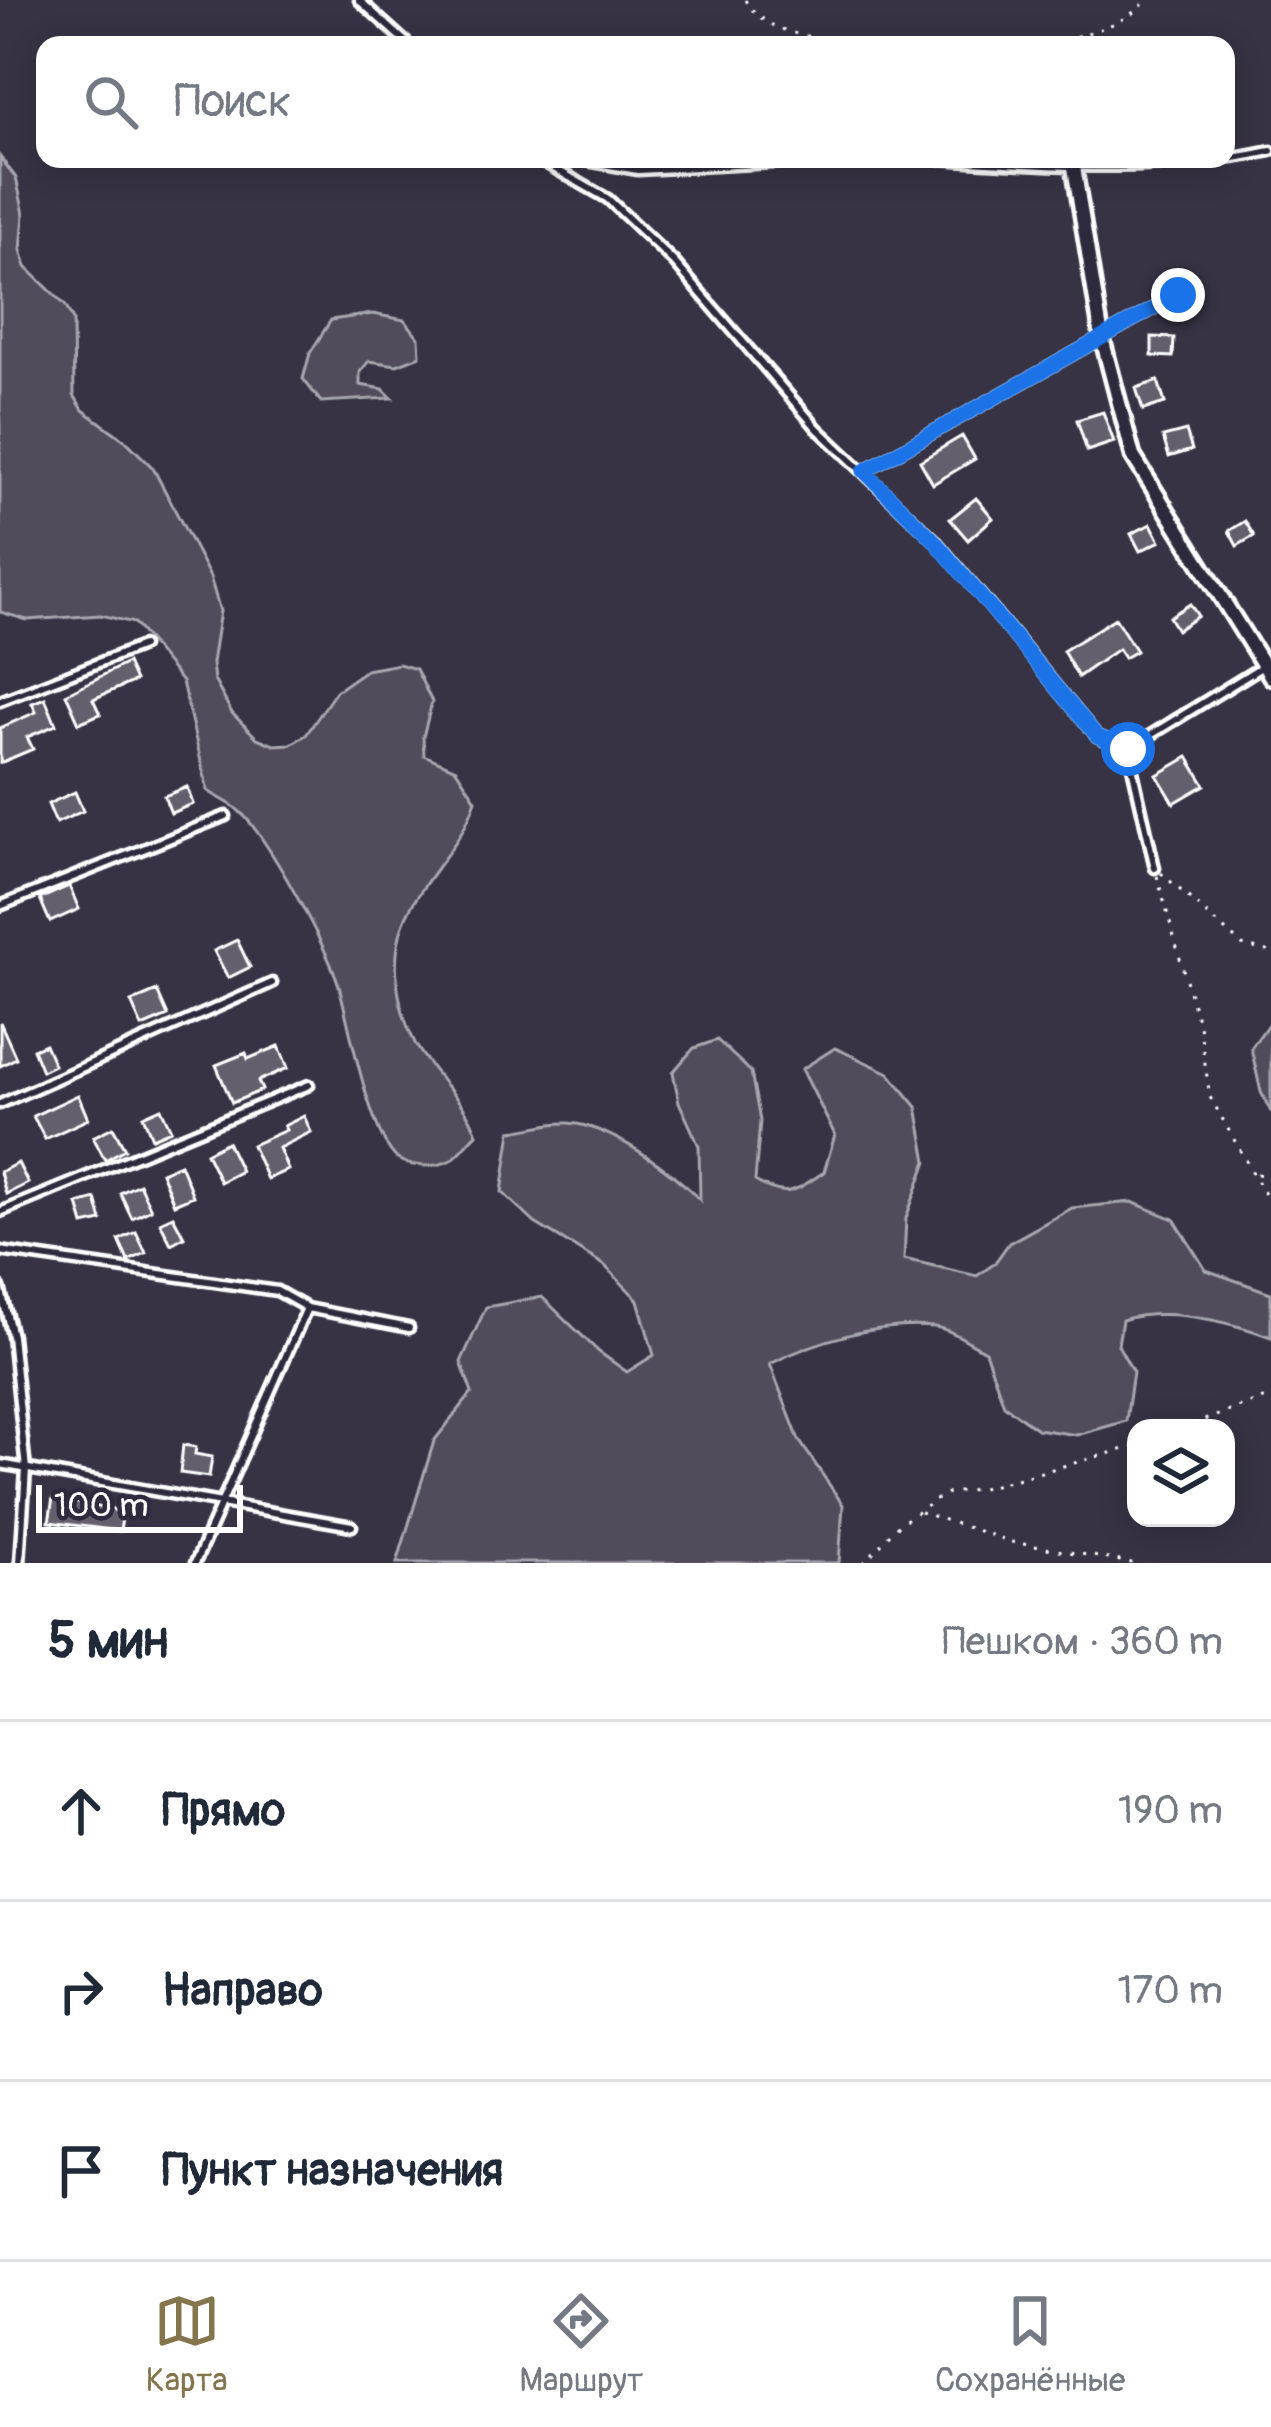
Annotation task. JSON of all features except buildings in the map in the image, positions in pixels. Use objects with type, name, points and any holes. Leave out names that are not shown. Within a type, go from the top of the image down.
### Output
[{"type":"street","points":[[1074,168],[1102,338],[1133,456],[1269,668]]},
{"type":"lane","points":[[359,0],[399,36]]},
{"type":"lane","points":[[1235,159],[1271,151]]},
{"type":"lane","points":[[554,168],[608,199],[674,262],[818,428],[934,540],[1097,736],[1128,749]]},
{"type":"lane","points":[[627,168],[677,168]]},
{"type":"lane","points":[[864,471],[1178,295]]},
{"type":"lane","points":[[0,701],[142,646]]},
{"type":"lane","points":[[1128,749],[1269,668]]},
{"type":"lane","points":[[1128,749],[1155,868]]},
{"type":"lane","points":[[0,906],[226,816]]},
{"type":"lane","points":[[0,1103],[272,983]]},
{"type":"lane","points":[[0,1212],[309,1085]]},
{"type":"lane","points":[[0,1251],[277,1291],[307,1308],[410,1328]]},
{"type":"lane","points":[[0,1287],[12,1336],[26,1469],[20,1563]]},
{"type":"lane","points":[[194,1563],[307,1308]]},
{"type":"lane","points":[[0,1464],[352,1526]]},
{"type":"path","points":[[745,0],[759,20],[779,30],[821,36]]},
{"type":"path","points":[[1074,36],[1099,29],[1148,0]]},
{"type":"path","points":[[1155,868],[1243,945],[1271,952]]},
{"type":"path","points":[[1155,868],[1200,1030],[1210,1096],[1271,1205]]},
{"type":"path","points":[[1255,1173],[1271,1176]]},
{"type":"path","points":[[1207,1419],[1271,1396]]},
{"type":"path","points":[[864,1563],[898,1525],[945,1494],[1127,1448]]},
{"type":"path","points":[[918,1511],[1012,1542],[1132,1563]]},
{"type":"shaded area","points":[[0,157],[16,178],[24,214],[21,250],[26,267],[65,305],[73,320],[74,395],[83,410],[153,468],[210,577],[220,611],[214,680],[232,713],[257,738],[274,745],[291,744],[306,735],[336,691],[366,670],[399,664],[416,669],[432,702],[423,737],[424,755],[456,769],[476,800],[462,831],[410,909],[399,942],[397,976],[415,1043],[477,1134],[451,1160],[431,1166],[410,1164],[388,1147],[370,1105],[339,986],[323,947],[251,824],[208,791],[182,682],[134,623],[101,615],[27,620],[0,612]]},
{"type":"shaded area","points":[[373,314],[405,320],[419,338],[420,356],[397,365],[369,361],[360,372],[360,385],[383,389],[392,398],[321,402],[303,379],[310,353],[331,320]]},
{"type":"shaded area","points":[[1271,1023],[1271,1112],[1251,1048]]},
{"type":"shaded area","points":[[717,1040],[751,1072],[760,1121],[755,1181],[791,1191],[824,1172],[835,1135],[802,1069],[835,1048],[889,1073],[917,1107],[927,1161],[906,1218],[904,1259],[977,1276],[994,1264],[1009,1243],[1072,1208],[1132,1202],[1174,1219],[1206,1270],[1271,1293],[1271,1337],[1178,1315],[1122,1320],[1118,1345],[1133,1372],[1126,1421],[1077,1435],[1037,1429],[1004,1405],[985,1351],[940,1328],[892,1327],[849,1335],[770,1364],[799,1440],[843,1505],[839,1563],[397,1563],[434,1441],[472,1393],[461,1362],[486,1307],[542,1297],[627,1372],[654,1355],[638,1300],[604,1265],[535,1223],[502,1192],[511,1131],[568,1123],[602,1132],[657,1163],[700,1200],[699,1146],[679,1102],[673,1072],[694,1048]]},
{"type":"route","points":[[1128,749],[1097,736],[934,540],[864,471],[1178,295]]}]
